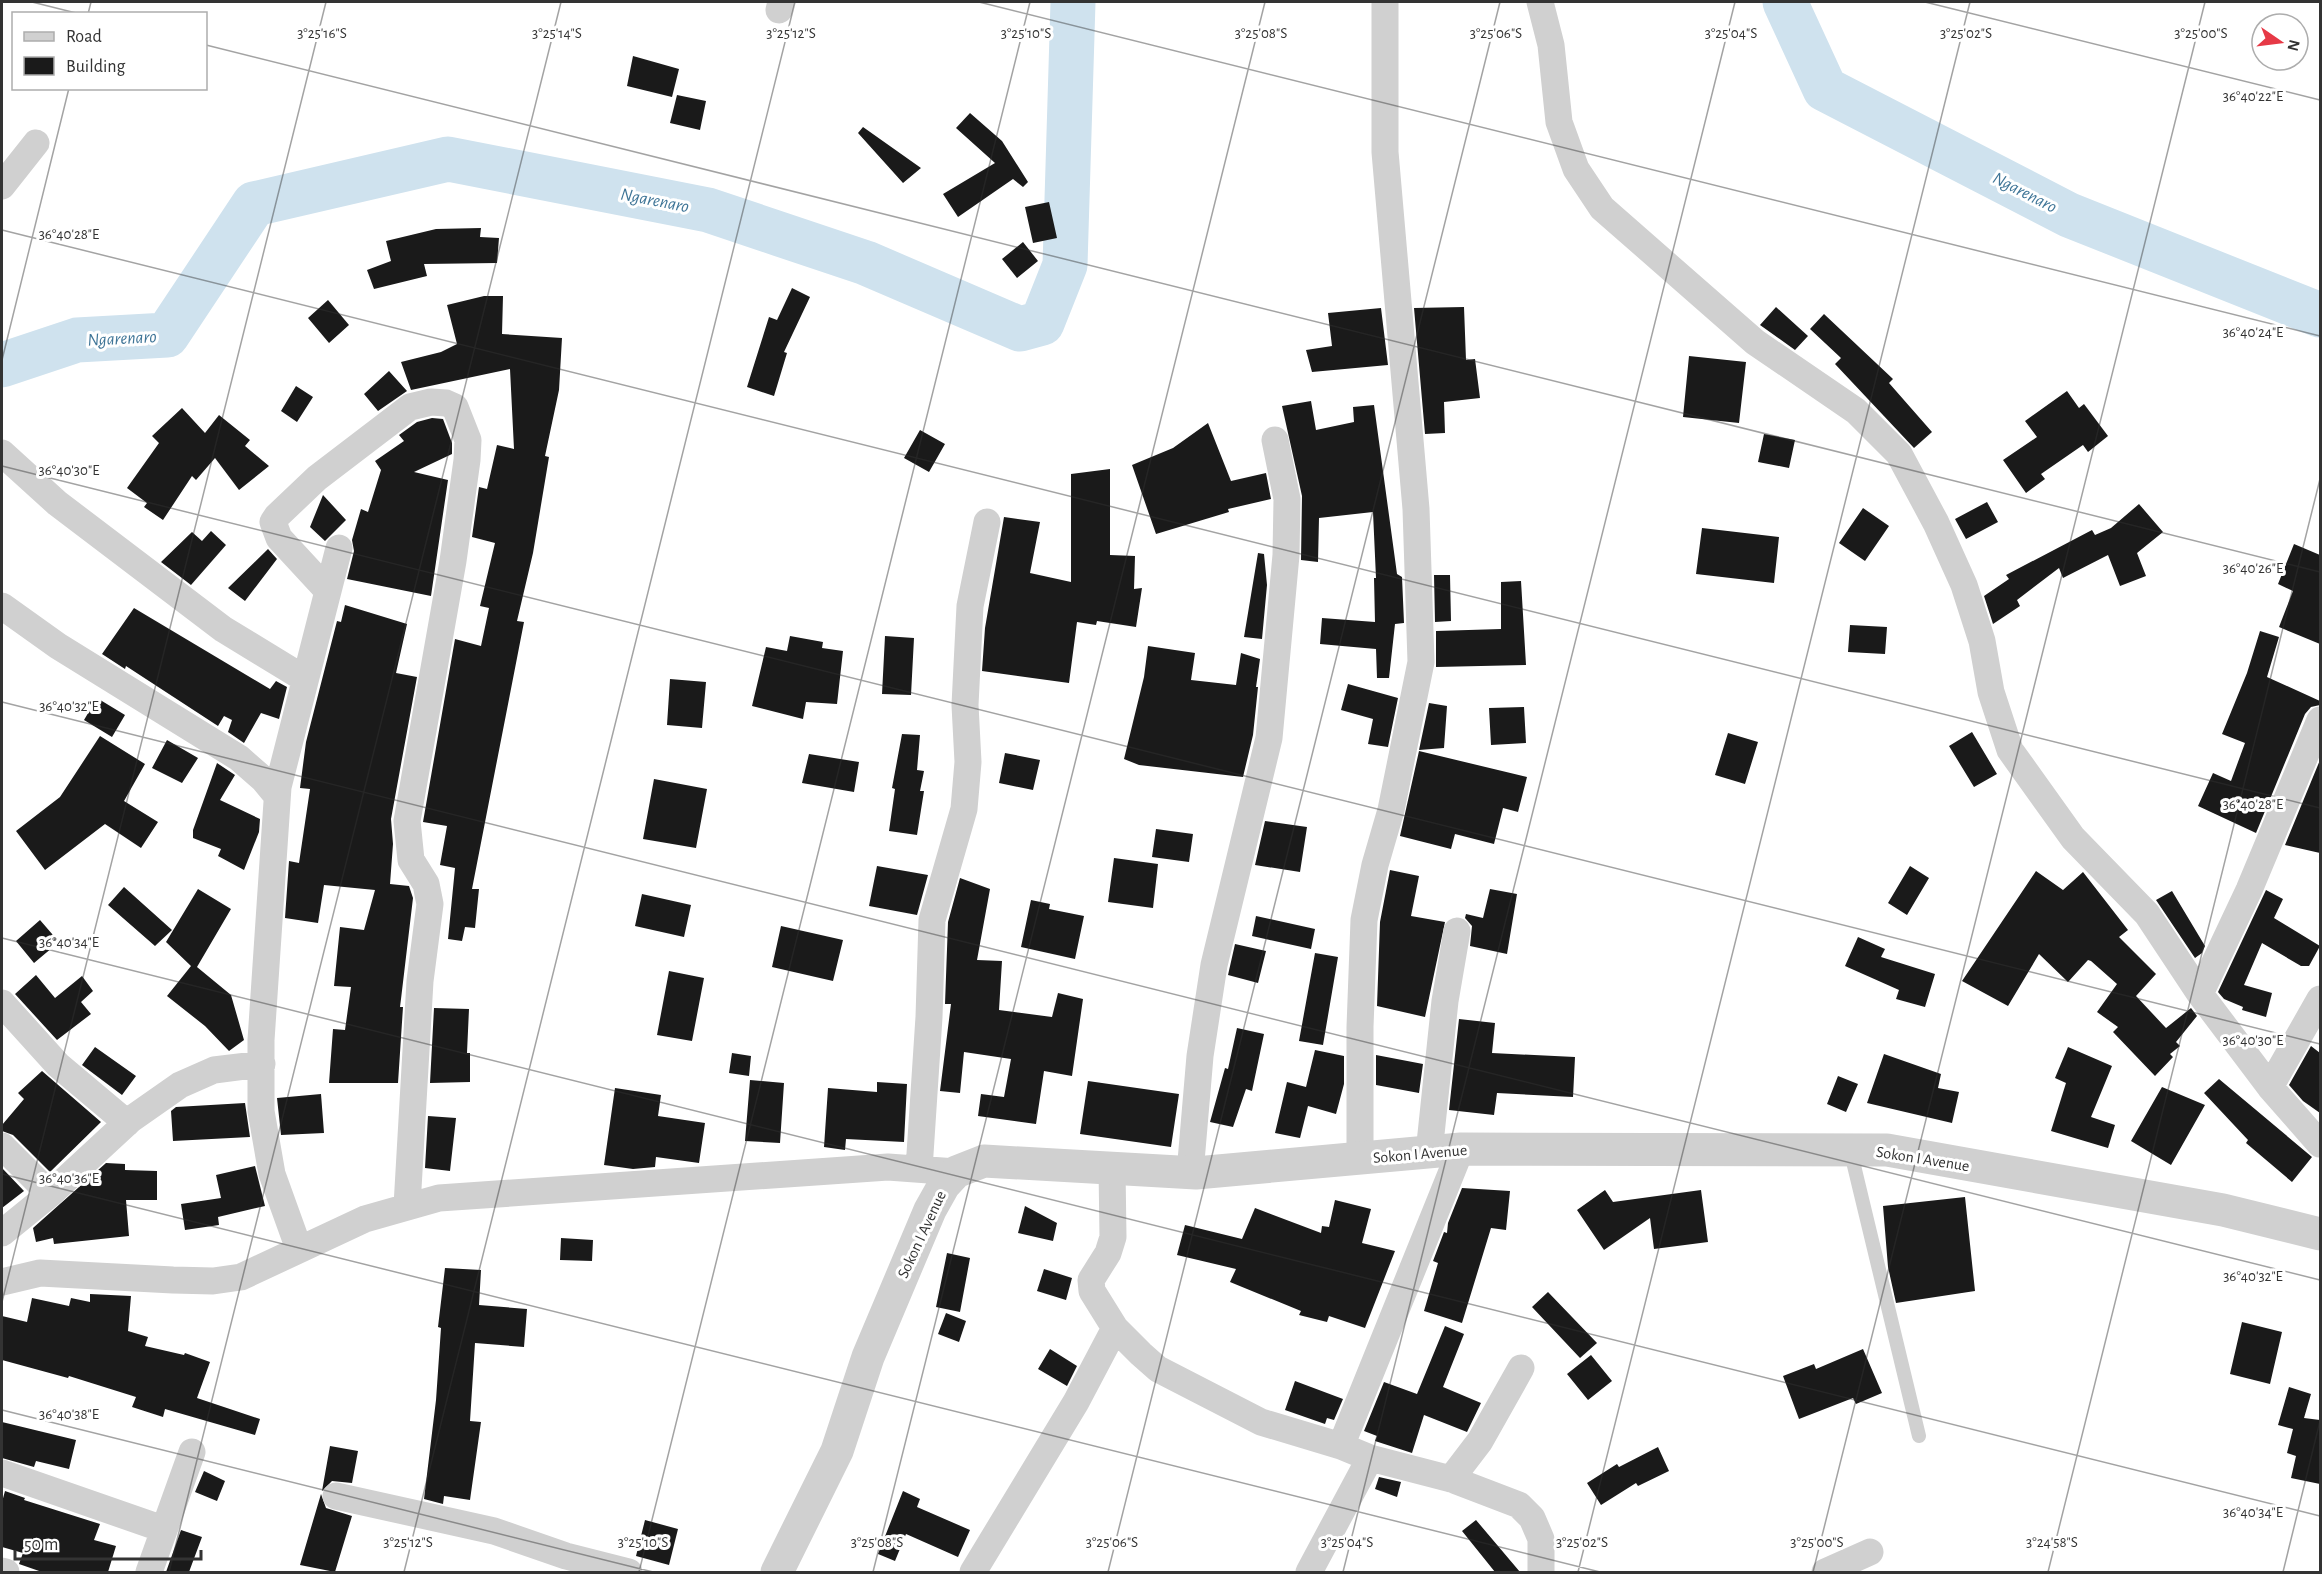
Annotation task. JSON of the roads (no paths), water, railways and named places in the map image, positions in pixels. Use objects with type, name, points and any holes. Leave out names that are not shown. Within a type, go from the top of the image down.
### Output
[{"type":"street","points":[[1360,1159],[1360,1027],[1364,920],[1375,864],[1391,810],[1421,662],[1416,509],[1385,152],[1385,2]]},
{"type":"street","points":[[1540,2],[1551,45],[1559,122],[1576,169],[1602,208],[1755,342],[1856,411],[1899,454],[1936,523],[1964,585],[1982,641],[1991,692],[2010,750],[2073,838],[2147,914],[2200,994],[2270,1087],[2320,1144]]},
{"type":"street","points":[[2,186],[36,143]]},
{"type":"street","points":[[328,591],[279,538],[273,522],[277,516],[317,478],[410,407],[431,402],[446,403],[455,407],[468,440],[467,460],[453,561],[407,821],[411,860],[426,884],[430,904],[420,981],[407,1206]]},
{"type":"street","points":[[1190,1173],[1200,1056],[1214,965],[1269,738],[1286,555],[1287,499],[1275,440]]},
{"type":"street","points":[[2,453],[57,503],[223,629],[305,679]]},
{"type":"street","points":[[919,1169],[929,1017],[932,920],[964,809],[968,762],[965,705],[970,606],[987,522]]},
{"type":"street","points":[[299,1249],[272,1174],[261,1111],[261,1040],[277,796],[339,548]]},
{"type":"street","points":[[2,606],[58,646],[239,758],[263,779],[277,796]]},
{"type":"street","points":[[2200,994],[2249,890],[2320,720]]},
{"type":"street","points":[[1429,1153],[1444,1001],[1457,931]]},
{"type":"street","points":[[2270,1087],[2320,999]]},
{"type":"street","points":[[2,1003],[58,1065],[127,1123]]},
{"type":"street","points":[[2,1233],[50,1194],[127,1123],[180,1085],[214,1070],[262,1064]]},
{"type":"street","points":[[2,1146],[50,1194]]},
{"type":"street","points":[[1341,1446],[1461,1149]]},
{"type":"street","name":"Sokon I Avenue","points":[[777,1572],[837,1451],[868,1357],[926,1220],[944,1185],[956,1172],[984,1161],[1190,1173],[1461,1149],[1887,1150],[2223,1210],[2320,1234]]},
{"type":"street","points":[[2,1282],[40,1273],[213,1281],[241,1277],[365,1219],[439,1198],[888,1167],[956,1172]]},
{"type":"street","points":[[1112,1168],[1113,1237],[1108,1253],[1091,1280],[1092,1290],[1115,1328],[1158,1369],[1261,1422],[1341,1446],[1370,1458],[1451,1479],[1520,1505],[1532,1518],[1541,1539],[1541,1572]]},
{"type":"street","points":[[974,1572],[1076,1402],[1115,1328]]},
{"type":"street","points":[[1451,1479],[1480,1441],[1521,1368]]},
{"type":"street","points":[[149,1572],[192,1452]]},
{"type":"street","points":[[1309,1572],[1370,1458]]},
{"type":"street","points":[[2,1473],[163,1529]]},
{"type":"street","points":[[336,1497],[494,1532],[566,1556],[628,1572]]},
{"type":"street","points":[[1825,1572],[1870,1552]]},
{"type":"lane","points":[[1850,1149],[1919,1436]]},
{"type":"waterway","name":"Ngarenaro","points":[[2,365],[77,340],[167,335],[254,204],[448,159],[708,210],[866,263],[1020,329],[1042,323],[1065,265],[1073,2]]},
{"type":"waterway","name":"Ngarenaro","points":[[1785,2],[1825,89],[2069,215],[2320,315]]}]
